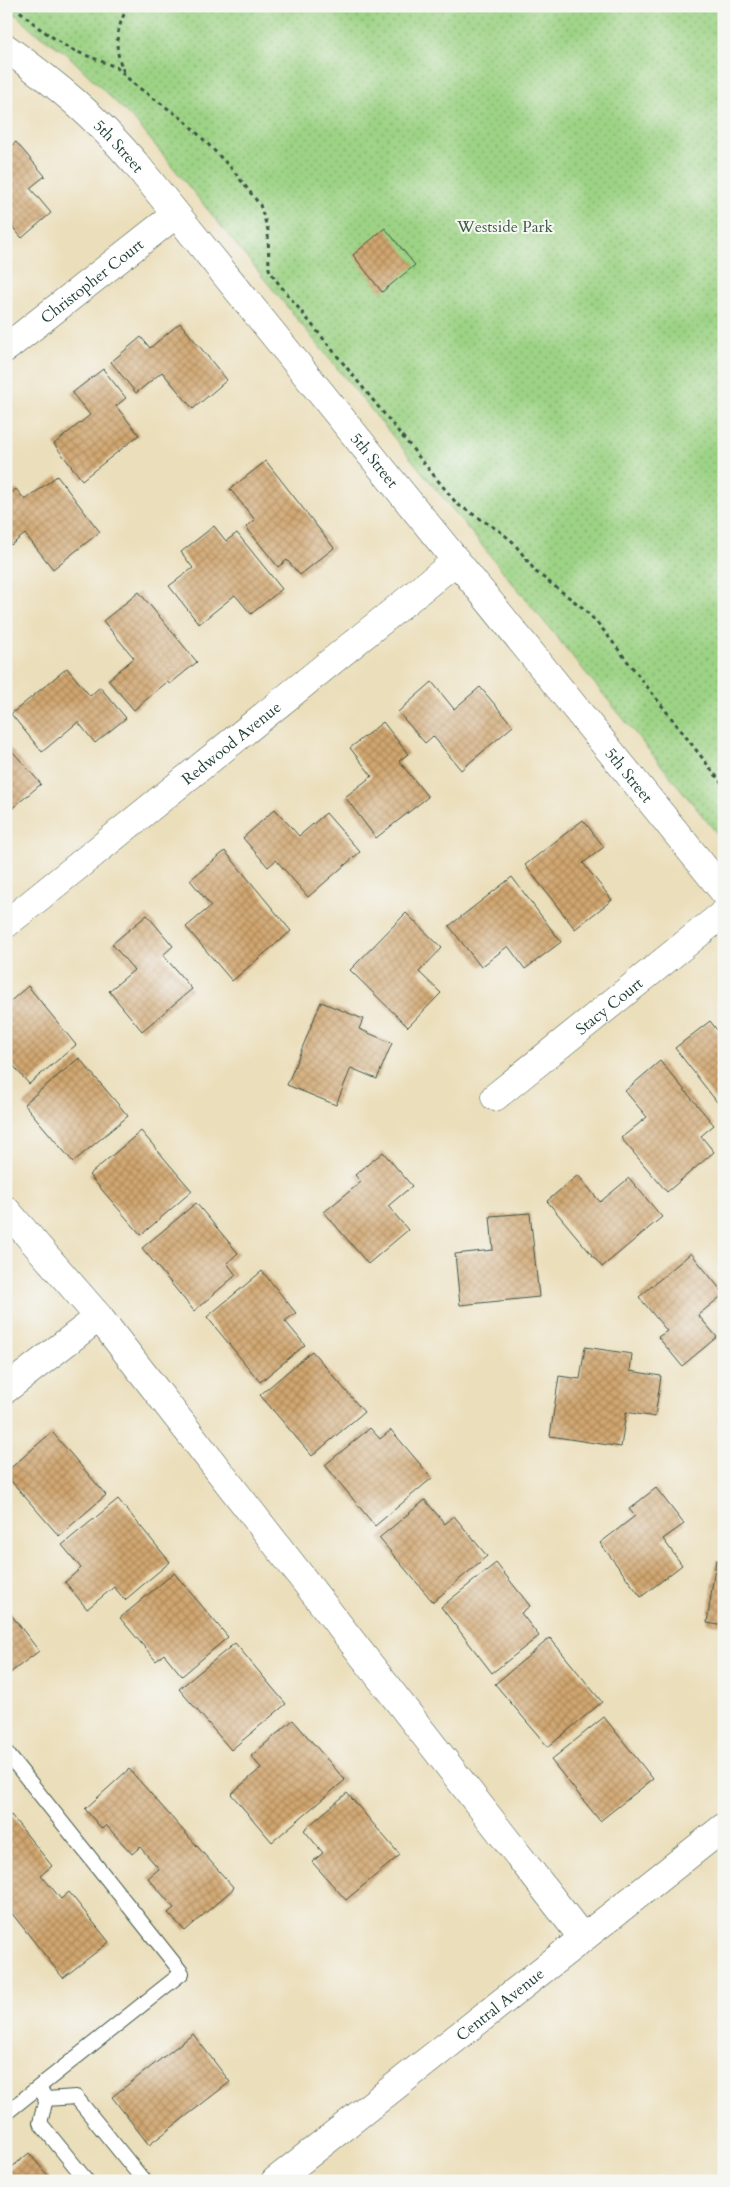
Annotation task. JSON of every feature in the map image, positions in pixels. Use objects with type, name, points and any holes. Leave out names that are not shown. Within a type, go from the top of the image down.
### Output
[{"type":"street","name":"5th Street","points":[[6,48],[74,100],[107,130],[724,892]]},
{"type":"street","name":"Christopher Court","points":[[6,348],[176,214]]},
{"type":"street","name":"Redwood Avenue","points":[[6,924],[456,561]]},
{"type":"street","name":"Stacy Court","points":[[495,1097],[724,913]]},
{"type":"street","points":[[6,1210],[99,1317],[582,1937]]},
{"type":"street","points":[[6,1389],[99,1317]]},
{"type":"street","name":"Central Avenue","points":[[275,2181],[582,1937],[724,1827]]},
{"type":"lane","points":[[6,1752],[182,1973],[6,2113]]},
{"type":"lane","points":[[39,2087],[46,2099],[40,2123],[87,2181]]},
{"type":"lane","points":[[46,2099],[76,2097],[144,2181]]},
{"type":"path","points":[[14,6],[39,28],[70,49],[107,62],[125,75],[134,85],[178,115],[204,140],[260,205],[268,230],[269,269],[275,279],[457,504],[501,532],[512,542],[536,572],[582,608],[601,627],[724,786]]},
{"type":"path","points":[[125,75],[116,51],[116,36],[128,6]]},
{"type":"green space","name":"Westside Park","points":[[6,6],[724,6],[724,842],[137,123],[66,53],[35,32]]},
{"type":"building","points":[[16,142],[45,176],[30,188],[51,213],[22,238],[8,222],[6,223],[6,145],[8,148]]},
{"type":"building","points":[[385,228],[415,265],[382,292],[353,255]]},
{"type":"building","points":[[180,323],[227,380],[193,409],[162,372],[136,393],[111,362],[141,337],[150,348]]},
{"type":"building","points":[[103,369],[126,398],[116,406],[139,435],[82,480],[54,444],[90,415],[72,393]]},
{"type":"building","points":[[266,461],[334,548],[300,575],[287,560],[278,567],[246,527],[255,520],[230,489]]},
{"type":"building","points":[[57,476],[100,532],[53,569],[25,534],[11,545],[6,538],[6,497],[16,489],[25,500]]},
{"type":"building","points":[[214,526],[226,541],[237,533],[282,589],[251,614],[235,595],[199,624],[169,586],[193,568],[181,552]]},
{"type":"building","points":[[139,592],[197,662],[170,684],[167,682],[134,710],[108,680],[134,658],[103,621]]},
{"type":"building","points":[[67,668],[90,696],[100,687],[126,718],[95,743],[78,722],[42,752],[11,714]]},
{"type":"building","points":[[432,682],[454,709],[480,687],[513,726],[461,770],[433,736],[425,743],[398,712]]},
{"type":"building","points":[[383,722],[408,754],[399,761],[428,797],[376,838],[345,797],[372,776],[350,748]]},
{"type":"building","points":[[6,744],[41,784],[9,811],[6,809]]},
{"type":"building","points":[[275,809],[299,836],[326,813],[360,852],[308,897],[276,860],[268,867],[243,838]]},
{"type":"building","points":[[583,820],[604,847],[583,863],[612,900],[575,929],[525,865]]},
{"type":"building","points":[[225,851],[291,931],[232,981],[186,927],[211,906],[190,880]]},
{"type":"building","points":[[512,877],[561,942],[525,969],[508,946],[481,967],[449,926]]},
{"type":"building","points":[[406,913],[442,948],[419,972],[441,993],[408,1027],[350,970]]},
{"type":"building","points":[[147,915],[173,946],[163,955],[192,989],[142,1031],[109,991],[134,970],[112,944]]},
{"type":"building","points":[[28,986],[76,1045],[29,1084],[6,1057],[6,1005]]},
{"type":"building","points":[[321,1002],[363,1019],[359,1029],[392,1043],[377,1079],[351,1068],[336,1105],[287,1085]]},
{"type":"building","points":[[710,1021],[724,1039],[724,1111],[675,1048]]},
{"type":"building","points":[[79,1058],[128,1116],[73,1162],[24,1104]]},
{"type":"building","points":[[660,1061],[714,1125],[701,1136],[714,1152],[667,1192],[621,1138],[647,1117],[625,1091]]},
{"type":"building","points":[[141,1131],[192,1191],[141,1235],[89,1175]]},
{"type":"building","points":[[383,1152],[412,1186],[388,1206],[408,1230],[368,1264],[324,1212],[361,1182],[355,1175]]},
{"type":"building","points":[[578,1175],[600,1202],[629,1178],[662,1217],[602,1267],[547,1201]]},
{"type":"building","points":[[196,1203],[238,1253],[227,1263],[236,1275],[194,1311],[142,1248]]},
{"type":"building","points":[[530,1213],[539,1297],[460,1305],[455,1254],[493,1250],[490,1216]]},
{"type":"building","points":[[691,1253],[724,1294],[698,1315],[717,1337],[682,1366],[658,1337],[667,1331],[639,1297]]},
{"type":"building","points":[[262,1271],[296,1313],[285,1321],[305,1345],[260,1382],[207,1317]]},
{"type":"building","points":[[585,1347],[632,1354],[630,1371],[661,1376],[655,1417],[626,1412],[621,1447],[550,1436],[559,1376],[580,1379]]},
{"type":"building","points":[[312,1351],[364,1412],[312,1456],[260,1395]]},
{"type":"building","points":[[370,1428],[380,1439],[391,1430],[432,1478],[375,1526],[325,1465]]},
{"type":"building","points":[[52,1432],[106,1495],[59,1536],[6,1475],[6,1472]]},
{"type":"building","points":[[656,1488],[684,1524],[663,1539],[682,1565],[641,1597],[600,1543],[635,1516],[629,1509]]},
{"type":"building","points":[[118,1499],[170,1562],[125,1600],[114,1587],[87,1609],[65,1582],[81,1568],[62,1545]]},
{"type":"building","points":[[425,1500],[445,1524],[454,1516],[487,1556],[433,1602],[379,1538]]},
{"type":"building","points":[[716,1560],[724,1562],[724,1626],[707,1623]]},
{"type":"building","points":[[496,1563],[530,1606],[521,1613],[539,1636],[492,1673],[441,1607]]},
{"type":"building","points":[[174,1573],[228,1637],[182,1676],[164,1654],[156,1661],[120,1618]]},
{"type":"building","points":[[6,1608],[39,1651],[6,1676]]},
{"type":"building","points":[[550,1638],[602,1702],[548,1747],[495,1684]]},
{"type":"building","points":[[235,1643],[286,1704],[231,1750],[179,1689]]},
{"type":"building","points":[[604,1717],[653,1779],[600,1821],[551,1760]]},
{"type":"building","points":[[293,1720],[345,1780],[272,1842],[231,1794],[261,1768],[251,1756]]},
{"type":"building","points":[[129,1769],[234,1888],[185,1931],[168,1913],[174,1908],[148,1878],[159,1869],[140,1847],[132,1854],[106,1825],[102,1829],[85,1809]]},
{"type":"building","points":[[347,1793],[400,1855],[346,1900],[312,1862],[323,1853],[304,1830]]},
{"type":"building","points":[[11,1815],[52,1866],[41,1875],[61,1899],[69,1892],[109,1942],[63,1978],[6,1906],[6,1819]]},
{"type":"building","points":[[193,2034],[230,2082],[149,2145],[112,2097]]},
{"type":"building","points":[[29,2153],[52,2181],[6,2181],[6,2172]]}]
